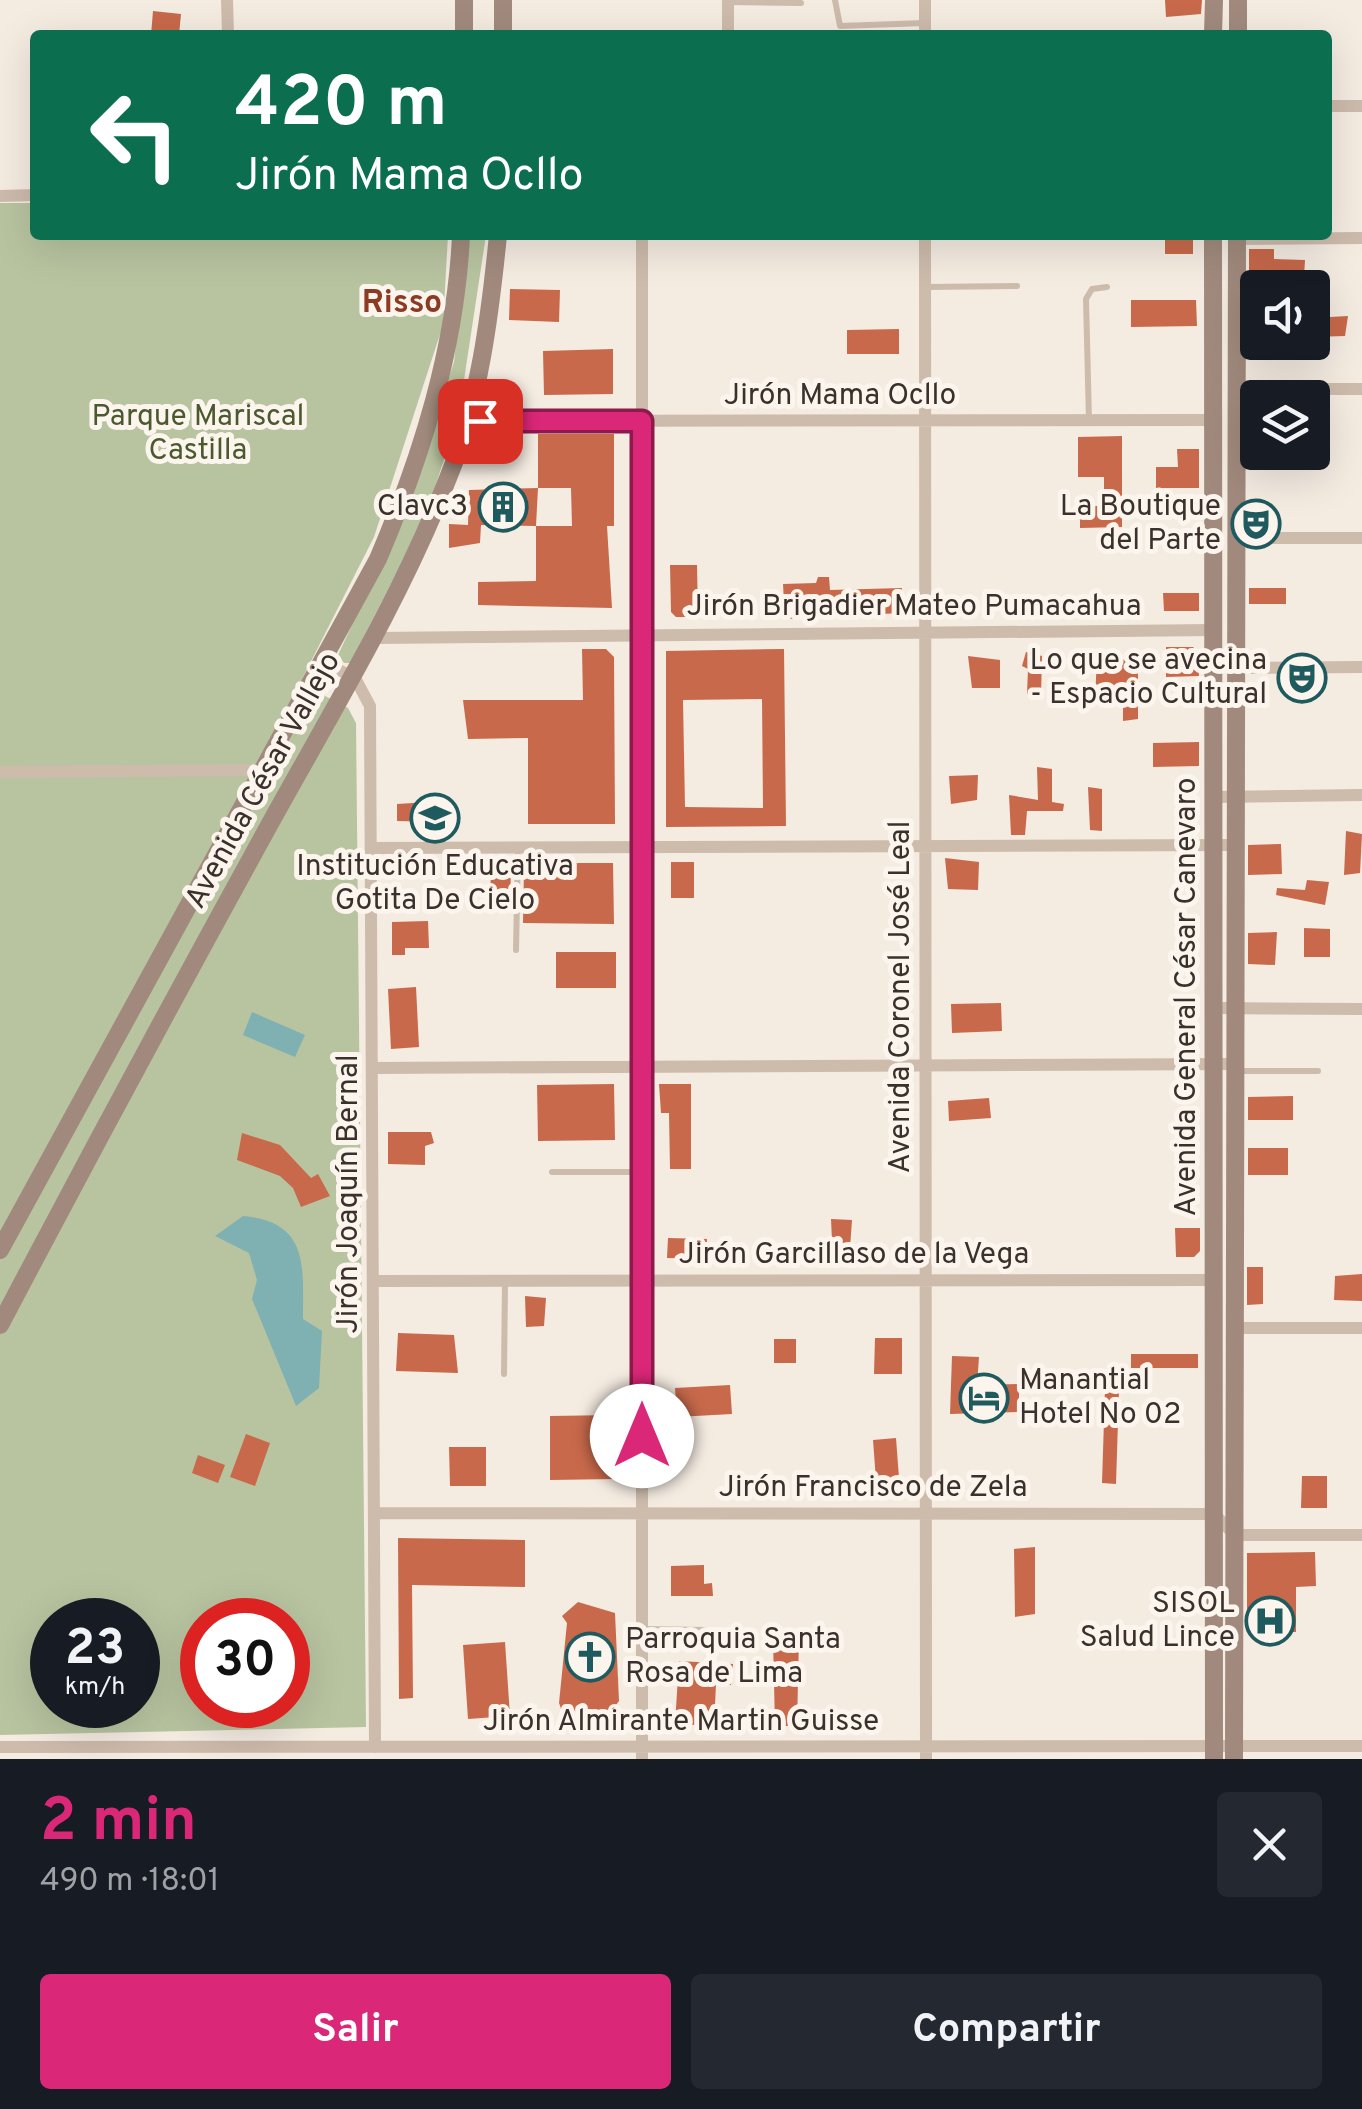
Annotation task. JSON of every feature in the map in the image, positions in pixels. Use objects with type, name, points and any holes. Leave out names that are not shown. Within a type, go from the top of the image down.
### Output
[{"type":"main road","points":[[464,0],[464,30]]},
{"type":"main road","points":[[503,0],[503,30]]},
{"type":"main road","points":[[1214,0],[1214,30]]},
{"type":"main road","points":[[1238,0],[1238,30]]},
{"type":"main road","name":"Avenida César Vallejo","points":[[0,1250],[262,770],[325,663],[398,513],[430,416],[453,316],[461,240]]},
{"type":"main road","name":"Avenida César Vallejo","points":[[0,1325],[273,818],[355,678],[450,476],[485,336],[497,240]]},
{"type":"main road","name":"Avenida General César Canevaro","points":[[1213,240],[1214,1514],[1224,1753]]},
{"type":"main road","name":"Avenida General César Canevaro","points":[[1224,1753],[1235,1535],[1237,1328],[1238,240]]},
{"type":"main road","points":[[79,1104],[88,1122],[108,1121]]},
{"type":"main road","points":[[54,1149],[74,1148],[84,1166]]},
{"type":"street","points":[[228,0],[228,30]]},
{"type":"street","points":[[925,0],[925,29]]},
{"type":"street","points":[[728,1],[728,30]]},
{"type":"street","points":[[1332,106],[1362,106]]},
{"type":"street","points":[[0,196],[30,195]]},
{"type":"street","points":[[1332,238],[1362,238]]},
{"type":"street","points":[[642,240],[642,1753]]},
{"type":"street","name":"Avenida Coronel José Leal","points":[[926,240],[926,1753]]},
{"type":"street","points":[[1237,389],[1362,389]]},
{"type":"street","name":"Jirón Mama Ocllo","points":[[466,421],[1213,420]]},
{"type":"street","points":[[1237,538],[1362,538]]},
{"type":"street","name":"Jirón Brigadier Mateo Pumacahua","points":[[374,638],[1214,630]]},
{"type":"street","points":[[325,663],[355,678]]},
{"type":"street","points":[[1237,668],[1362,668]]},
{"type":"street","name":"Jirón Joaquín Bernal","points":[[355,678],[370,706],[375,1747]]},
{"type":"street","points":[[0,772],[262,770]]},
{"type":"street","points":[[1214,796],[1362,795]]},
{"type":"street","points":[[372,848],[1237,845]]},
{"type":"street","points":[[1214,1008],[1362,1008]]},
{"type":"street","points":[[373,1068],[1237,1067]]},
{"type":"street","name":"Jirón Garcillaso de la Vega","points":[[374,1281],[1215,1280]]},
{"type":"street","points":[[1237,1328],[1362,1328]]},
{"type":"street","name":"Jirón Francisco de Zela","points":[[374,1513],[1214,1514]]},
{"type":"street","points":[[1214,1514],[1235,1535],[1362,1535]]},
{"type":"street","name":"Jirón Almirante Martin Guisse","points":[[0,1748],[84,1753],[308,1753],[375,1747],[642,1753],[1224,1753],[1362,1746]]},
{"type":"lane","points":[[835,0],[840,26],[925,29]]},
{"type":"lane","points":[[728,1],[801,2]]},
{"type":"lane","points":[[926,287],[1017,286]]},
{"type":"lane","points":[[1089,420],[1086,299],[1092,289],[1106,288]]},
{"type":"lane","points":[[516,950],[518,848]]},
{"type":"lane","points":[[1237,1067],[1318,1071]]},
{"type":"lane","points":[[552,1172],[642,1172]]},
{"type":"lane","points":[[504,1374],[505,1281]]},
{"type":"lane","points":[[642,1629],[705,1630]]},
{"type":"green space","name":"Parque Mariscal Castilla","points":[[0,203],[30,203],[30,240],[448,240],[443,325],[374,537],[300,683],[348,708],[356,723],[366,1727],[0,1735]]},
{"type":"green space","points":[[467,240],[485,240],[459,413],[425,518],[350,663],[344,663],[338,655],[403,515],[454,362]]},
{"type":"water","points":[[252,1012],[305,1035],[295,1057],[243,1035]]},
{"type":"water","points":[[243,1216],[265,1220],[291,1237],[301,1264],[303,1319],[322,1331],[319,1388],[296,1406],[252,1299],[257,1280],[249,1253],[215,1236]]},
{"type":"building","points":[[1165,0],[1202,0],[1201,14],[1166,17]]},
{"type":"building","points":[[153,11],[181,14],[179,30],[151,30]]},
{"type":"building","points":[[1165,240],[1193,240],[1193,254],[1165,254]]},
{"type":"building","points":[[1249,249],[1274,249],[1274,259],[1305,260],[1304,270],[1249,270]]},
{"type":"building","points":[[510,289],[560,290],[559,322],[509,320]]},
{"type":"building","points":[[1131,300],[1196,300],[1197,326],[1131,327]]},
{"type":"building","points":[[1348,316],[1345,336],[1330,336],[1330,317]]},
{"type":"building","points":[[899,329],[899,354],[847,354],[847,330]]},
{"type":"building","points":[[613,349],[613,394],[544,395],[543,351]]},
{"type":"building","points":[[538,434],[614,434],[614,526],[607,526],[612,608],[478,605],[478,582],[536,581],[536,526],[572,526],[571,488],[538,488]]},
{"type":"building","points":[[1122,436],[1122,527],[1080,528],[1080,506],[1104,506],[1104,477],[1078,477],[1078,437]]},
{"type":"building","points":[[1177,449],[1199,449],[1199,488],[1156,488],[1156,467],[1178,467]]},
{"type":"building","name":"Clavc3","points":[[538,488],[536,526],[481,525],[480,543],[449,548],[449,524],[468,525],[469,490]]},
{"type":"building","points":[[670,565],[697,565],[698,617],[676,617],[671,612]]},
{"type":"building","points":[[818,577],[829,577],[830,590],[902,588],[901,613],[785,619],[783,584],[816,583]]},
{"type":"building","points":[[1249,588],[1286,588],[1286,604],[1249,604]]},
{"type":"building","points":[[1163,593],[1199,593],[1199,611],[1164,611]]},
{"type":"building","points":[[1166,647],[1193,647],[1198,652],[1199,676],[1166,677]]},
{"type":"building","points":[[582,649],[606,649],[614,657],[615,824],[528,824],[528,738],[468,739],[463,700],[583,700]]},
{"type":"building","points":[[784,649],[786,826],[666,827],[666,651]],"holes":[[[762,699],[763,808],[685,807],[683,700]]]},
{"type":"building","points":[[1026,652],[1042,656],[1041,696],[1027,694],[1028,669],[1022,666]]},
{"type":"building","points":[[1097,652],[1117,653],[1117,658],[1138,663],[1138,719],[1123,721],[1123,706],[1095,705]]},
{"type":"building","points":[[968,656],[1000,660],[1000,688],[972,688]]},
{"type":"building","points":[[1199,742],[1199,766],[1153,767],[1153,743]]},
{"type":"building","points":[[1037,767],[1052,769],[1052,802],[1064,804],[1063,811],[1027,811],[1025,835],[1011,835],[1009,795],[1038,800]]},
{"type":"building","points":[[978,775],[977,800],[951,804],[949,776]]},
{"type":"building","points":[[1088,787],[1102,789],[1102,831],[1090,830]]},
{"type":"building","points":[[442,802],[441,822],[397,821],[397,804]]},
{"type":"building","points":[[1346,831],[1362,834],[1360,873],[1344,875]]},
{"type":"building","points":[[1281,844],[1282,874],[1248,875],[1248,845]]},
{"type":"building","points":[[945,858],[979,862],[978,890],[948,889]]},
{"type":"building","points":[[671,862],[694,862],[694,898],[671,898]]},
{"type":"building","points":[[613,863],[614,924],[523,923],[524,868]]},
{"type":"building","points":[[491,867],[511,868],[510,904],[490,904]]},
{"type":"building","points":[[1307,880],[1329,882],[1325,905],[1276,895],[1277,888],[1305,890]]},
{"type":"building","points":[[428,921],[429,948],[405,948],[405,955],[392,955],[392,922]]},
{"type":"building","points":[[1304,928],[1330,929],[1330,957],[1304,957]]},
{"type":"building","points":[[1277,932],[1275,965],[1248,964],[1248,933]]},
{"type":"building","points":[[556,952],[616,952],[616,988],[556,988]]},
{"type":"building","points":[[416,987],[419,1047],[391,1049],[388,989]]},
{"type":"building","points":[[1001,1003],[1002,1031],[952,1033],[951,1004]]},
{"type":"building","points":[[614,1084],[615,1140],[538,1141],[537,1085]]},
{"type":"building","points":[[659,1084],[691,1084],[691,1169],[670,1169],[669,1113],[661,1113]]},
{"type":"building","points":[[1293,1096],[1293,1120],[1248,1120],[1248,1097]]},
{"type":"building","points":[[989,1098],[991,1118],[949,1121],[948,1101]]},
{"type":"building","points":[[388,1132],[431,1132],[434,1143],[425,1146],[425,1165],[388,1164]]},
{"type":"building","points":[[242,1133],[280,1145],[311,1178],[318,1174],[330,1196],[301,1207],[293,1188],[280,1176],[237,1160]]},
{"type":"building","points":[[1248,1148],[1288,1148],[1288,1175],[1248,1175]]},
{"type":"building","points":[[831,1219],[852,1220],[849,1262],[833,1262]]},
{"type":"building","points":[[1175,1228],[1200,1228],[1200,1251],[1194,1257],[1176,1257]]},
{"type":"building","points":[[668,1238],[707,1239],[706,1259],[667,1258]]},
{"type":"building","points":[[1247,1267],[1263,1267],[1263,1304],[1247,1305]]},
{"type":"building","points":[[1362,1274],[1362,1301],[1334,1300],[1335,1276]]},
{"type":"building","points":[[525,1296],[546,1298],[544,1326],[526,1327]]},
{"type":"building","points":[[398,1333],[454,1335],[458,1373],[396,1371]]},
{"type":"building","points":[[875,1338],[902,1338],[902,1374],[874,1374]]},
{"type":"building","points":[[774,1339],[796,1339],[796,1363],[774,1363]]},
{"type":"building","points":[[1131,1354],[1198,1354],[1198,1368],[1131,1368]]},
{"type":"building","name":"Manantial Hotel No 02","points":[[952,1356],[979,1357],[977,1385],[1019,1384],[1019,1412],[950,1414]]},
{"type":"building","points":[[730,1385],[732,1414],[677,1417],[675,1388]]},
{"type":"building","points":[[1105,1389],[1119,1390],[1116,1484],[1102,1483]]},
{"type":"building","points":[[615,1415],[615,1479],[550,1480],[550,1416]]},
{"type":"building","points":[[246,1434],[270,1443],[255,1486],[230,1477]]},
{"type":"building","points":[[896,1438],[899,1478],[876,1480],[873,1440]]},
{"type":"building","points":[[449,1447],[486,1447],[486,1486],[450,1486]]},
{"type":"building","points":[[198,1455],[225,1465],[218,1483],[192,1473]]},
{"type":"building","points":[[1302,1476],[1327,1476],[1327,1508],[1301,1508]]},
{"type":"building","points":[[398,1538],[525,1540],[525,1587],[412,1585],[413,1698],[399,1699]]},
{"type":"building","points":[[1035,1547],[1035,1614],[1015,1617],[1014,1549]]},
{"type":"building","points":[[1315,1552],[1316,1586],[1296,1587],[1296,1632],[1247,1632],[1247,1553]]},
{"type":"building","points":[[704,1565],[704,1584],[712,1583],[713,1596],[671,1596],[671,1566]]},
{"type":"building","name":"Parroquia Santa Rosa de Lima","points":[[578,1602],[615,1613],[619,1701],[602,1724],[575,1723],[563,1714],[559,1703],[567,1623],[562,1616]]},
{"type":"building","points":[[799,1637],[797,1726],[775,1726],[773,1638]]},
{"type":"building","points":[[505,1642],[510,1716],[468,1719],[463,1645]]},
{"type":"building","points":[[679,1661],[733,1664],[731,1685],[716,1684],[714,1726],[675,1724]]},
{"type":"place","name":"Clavc3","points":[[503,507]]},
{"type":"place","name":"La Boutique del Parte","points":[[1256,524]]},
{"type":"place","name":"Lo que se avecina - Espacio Cultural","points":[[1302,678]]},
{"type":"place","name":"Institución Educativa Gotita De Cielo","points":[[435,818]]},
{"type":"place","name":"Manantial Hotel No 02","points":[[984,1398]]},
{"type":"place","name":"SISOL Salud Lince","points":[[1270,1621]]},
{"type":"place","name":"Parroquia Santa Rosa de Lima","points":[[590,1657]]},
{"type":"district","name":"Risso","points":[[402,304]]},
{"type":"route","points":[[480,421],[642,421],[642,1436]]}]
